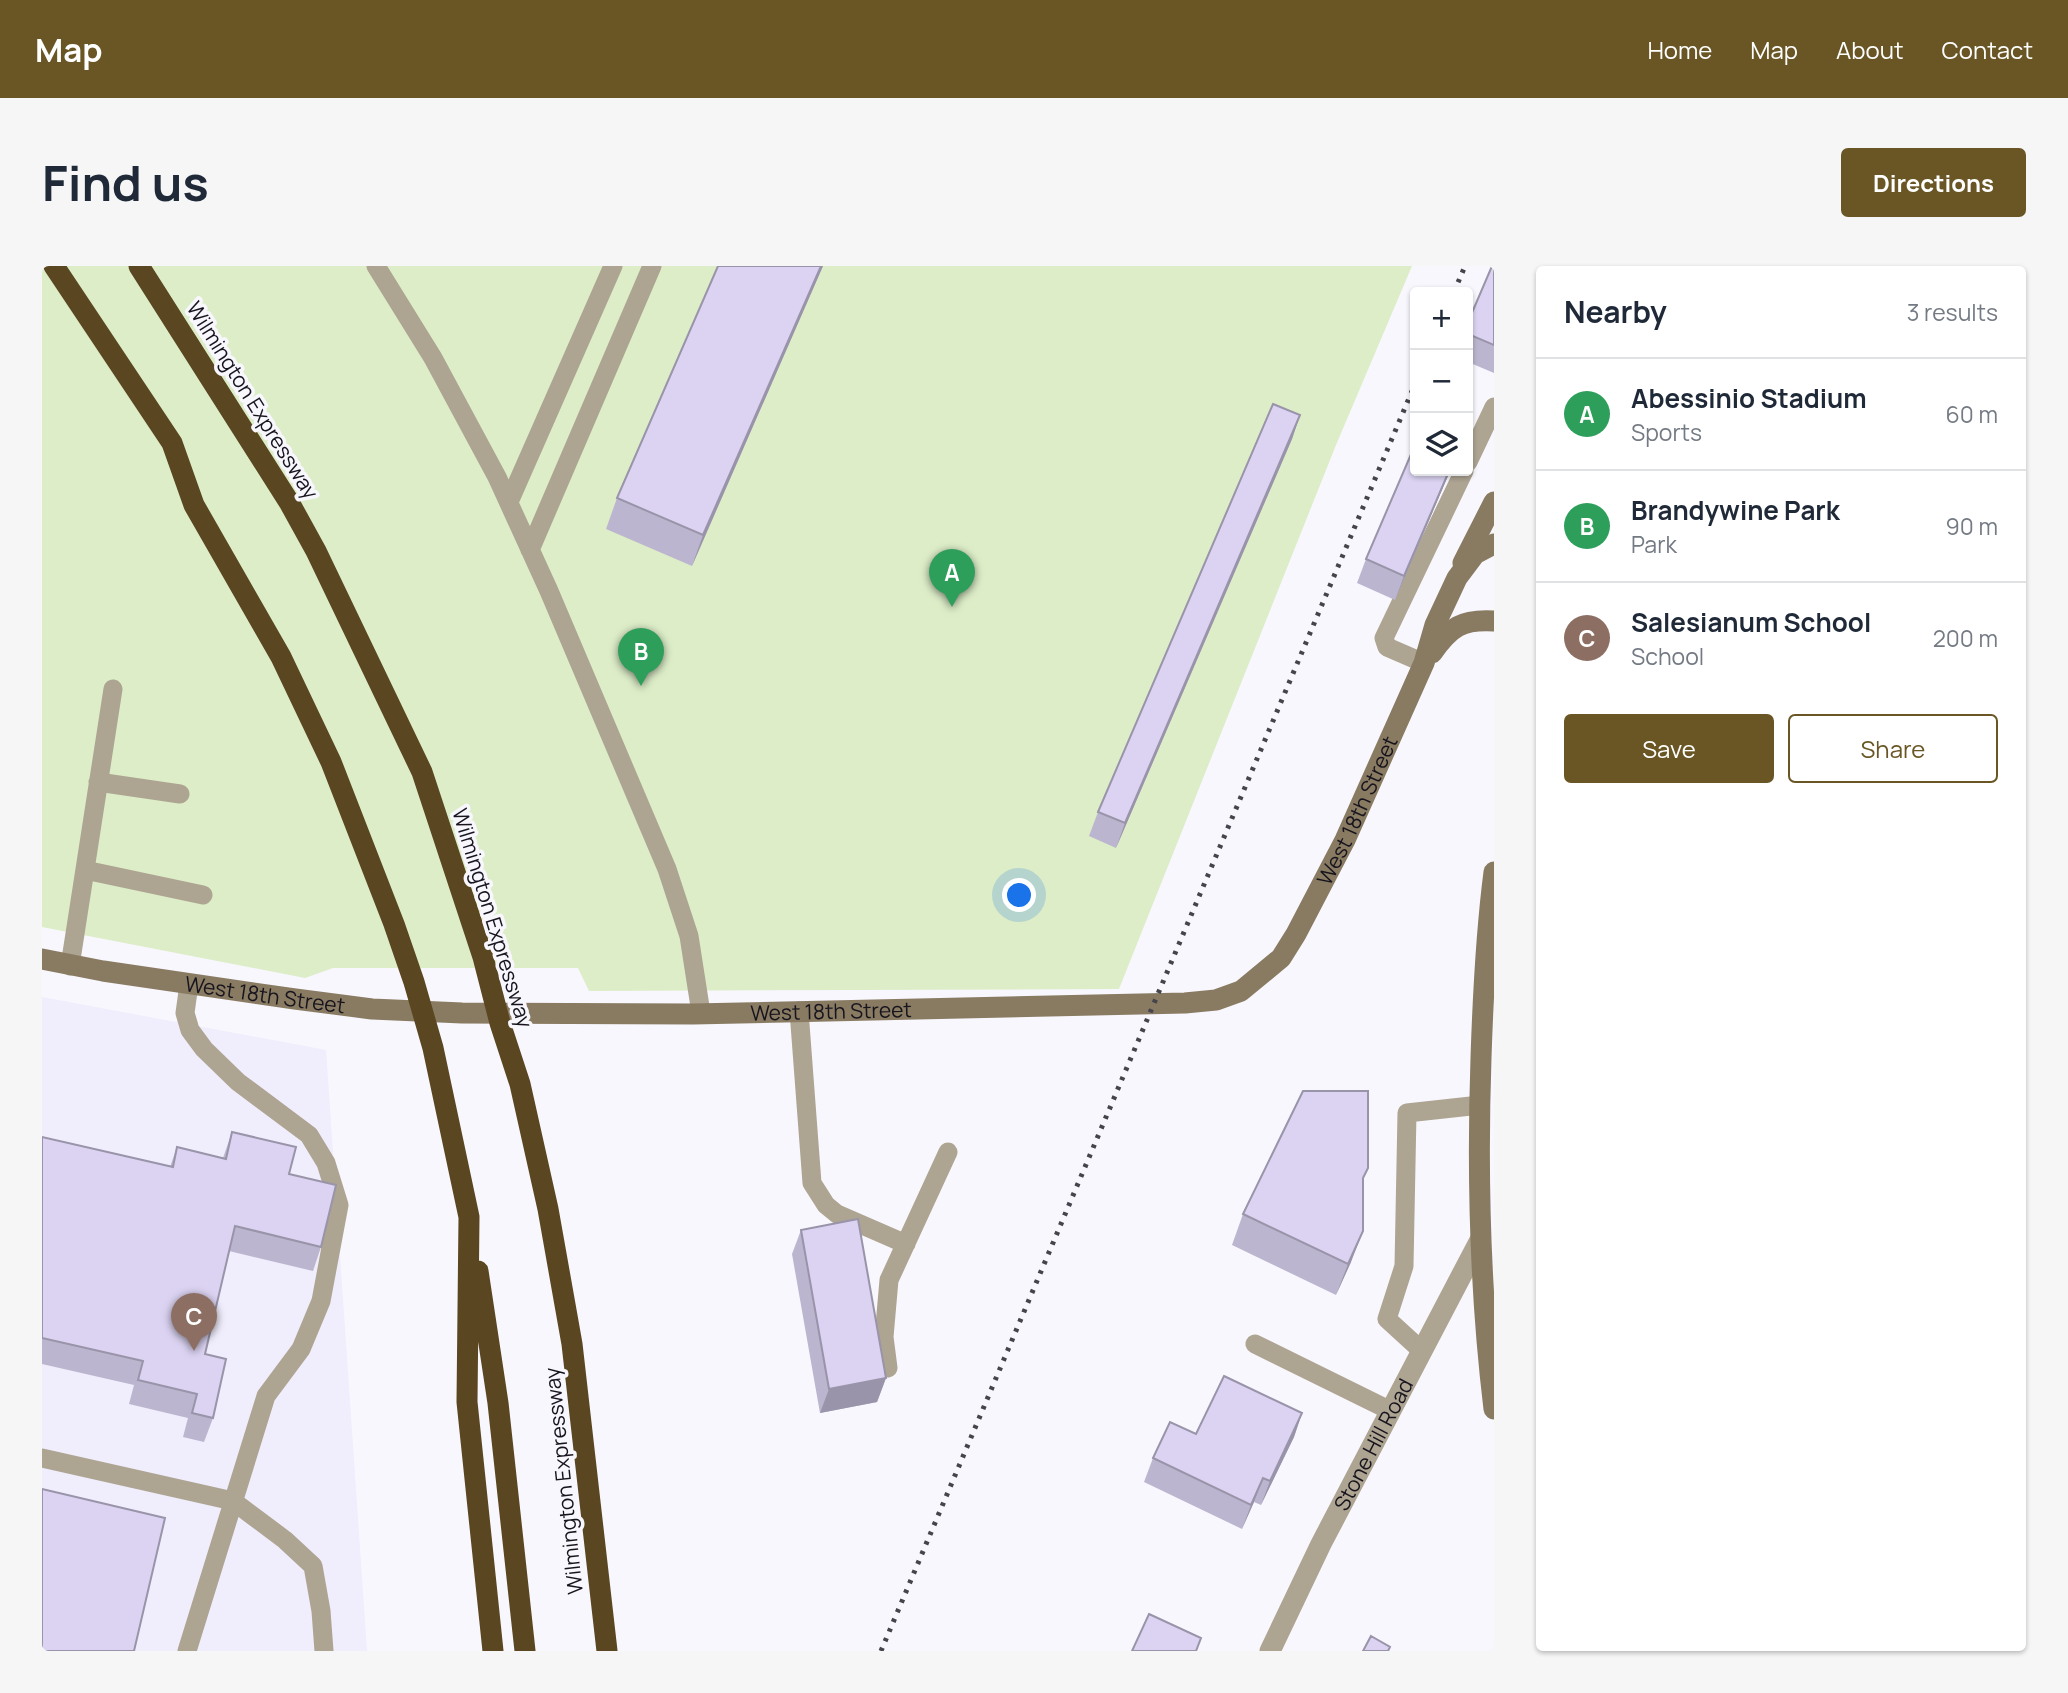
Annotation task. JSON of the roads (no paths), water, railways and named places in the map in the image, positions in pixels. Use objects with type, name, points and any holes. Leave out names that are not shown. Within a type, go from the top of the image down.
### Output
[{"type":"highway","points":[[54,266],[172,443],[194,505],[281,657],[331,762],[414,982],[433,1048],[469,1217],[498,1403],[525,1651]]},
{"type":"highway","name":"Wilmington Expressway","points":[[139,266],[289,502],[316,551],[422,772],[479,945],[520,1084],[548,1209],[562,1276],[574,1358],[607,1651]]},
{"type":"highway","points":[[469,1217],[467,1402],[493,1651]]},
{"type":"street","points":[[1457,578],[1494,502]]},
{"type":"street","name":"West 18th Street","points":[[42,959],[70,966],[295,999],[372,1009],[436,1012],[701,1013],[1185,1003],[1216,1000],[1241,991],[1281,958],[1296,934],[1345,841],[1424,663],[1435,625],[1457,578],[1475,554],[1494,544]]},
{"type":"street","name":"West 18th Street","points":[[1424,663],[1444,636],[1458,625],[1474,620],[1494,621]]},
{"type":"street","points":[[1494,872],[1483,999],[1479,1105],[1480,1240],[1494,1404]]},
{"type":"street","name":"Stone Hill Road","points":[[1270,1651],[1321,1544],[1480,1240]]},
{"type":"lane","points":[[376,266],[433,358],[509,502],[530,550],[667,869],[689,936],[701,1013]]},
{"type":"lane","points":[[509,502],[613,266]]},
{"type":"lane","points":[[530,550],[652,266]]},
{"type":"lane","points":[[1473,454],[1490,427],[1494,407]]},
{"type":"lane","points":[[1424,663],[1387,648],[1384,638],[1462,476]]},
{"type":"lane","points":[[70,966],[113,689]]},
{"type":"lane","points":[[98,782],[180,794]]},
{"type":"lane","points":[[85,870],[202,895]]},
{"type":"lane","points":[[187,1651],[266,1396],[302,1349],[321,1301],[339,1205],[326,1163],[309,1135],[238,1082],[204,1049],[190,1030],[185,1013],[189,984]]},
{"type":"lane","points":[[799,1011],[811,1183],[826,1205],[837,1214],[906,1244]]},
{"type":"lane","points":[[1422,1351],[1387,1319],[1404,1266],[1408,1113],[1479,1105]]},
{"type":"lane","points":[[888,1368],[884,1337],[889,1280],[948,1152]]},
{"type":"lane","points":[[1255,1345],[1391,1411]]},
{"type":"lane","points":[[42,1458],[233,1501],[285,1540],[313,1566],[321,1611],[324,1651]]},
{"type":"railway","points":[[1456,287],[1465,266]]},
{"type":"railway","points":[[881,1651],[1410,396]]},
{"type":"place","name":"Abessinio Stadium","points":[[952,607]]},
{"type":"place","name":"Brandywine Park","points":[[641,686]]},
{"type":"place","name":"Salesianum School","points":[[194,1351]]}]
